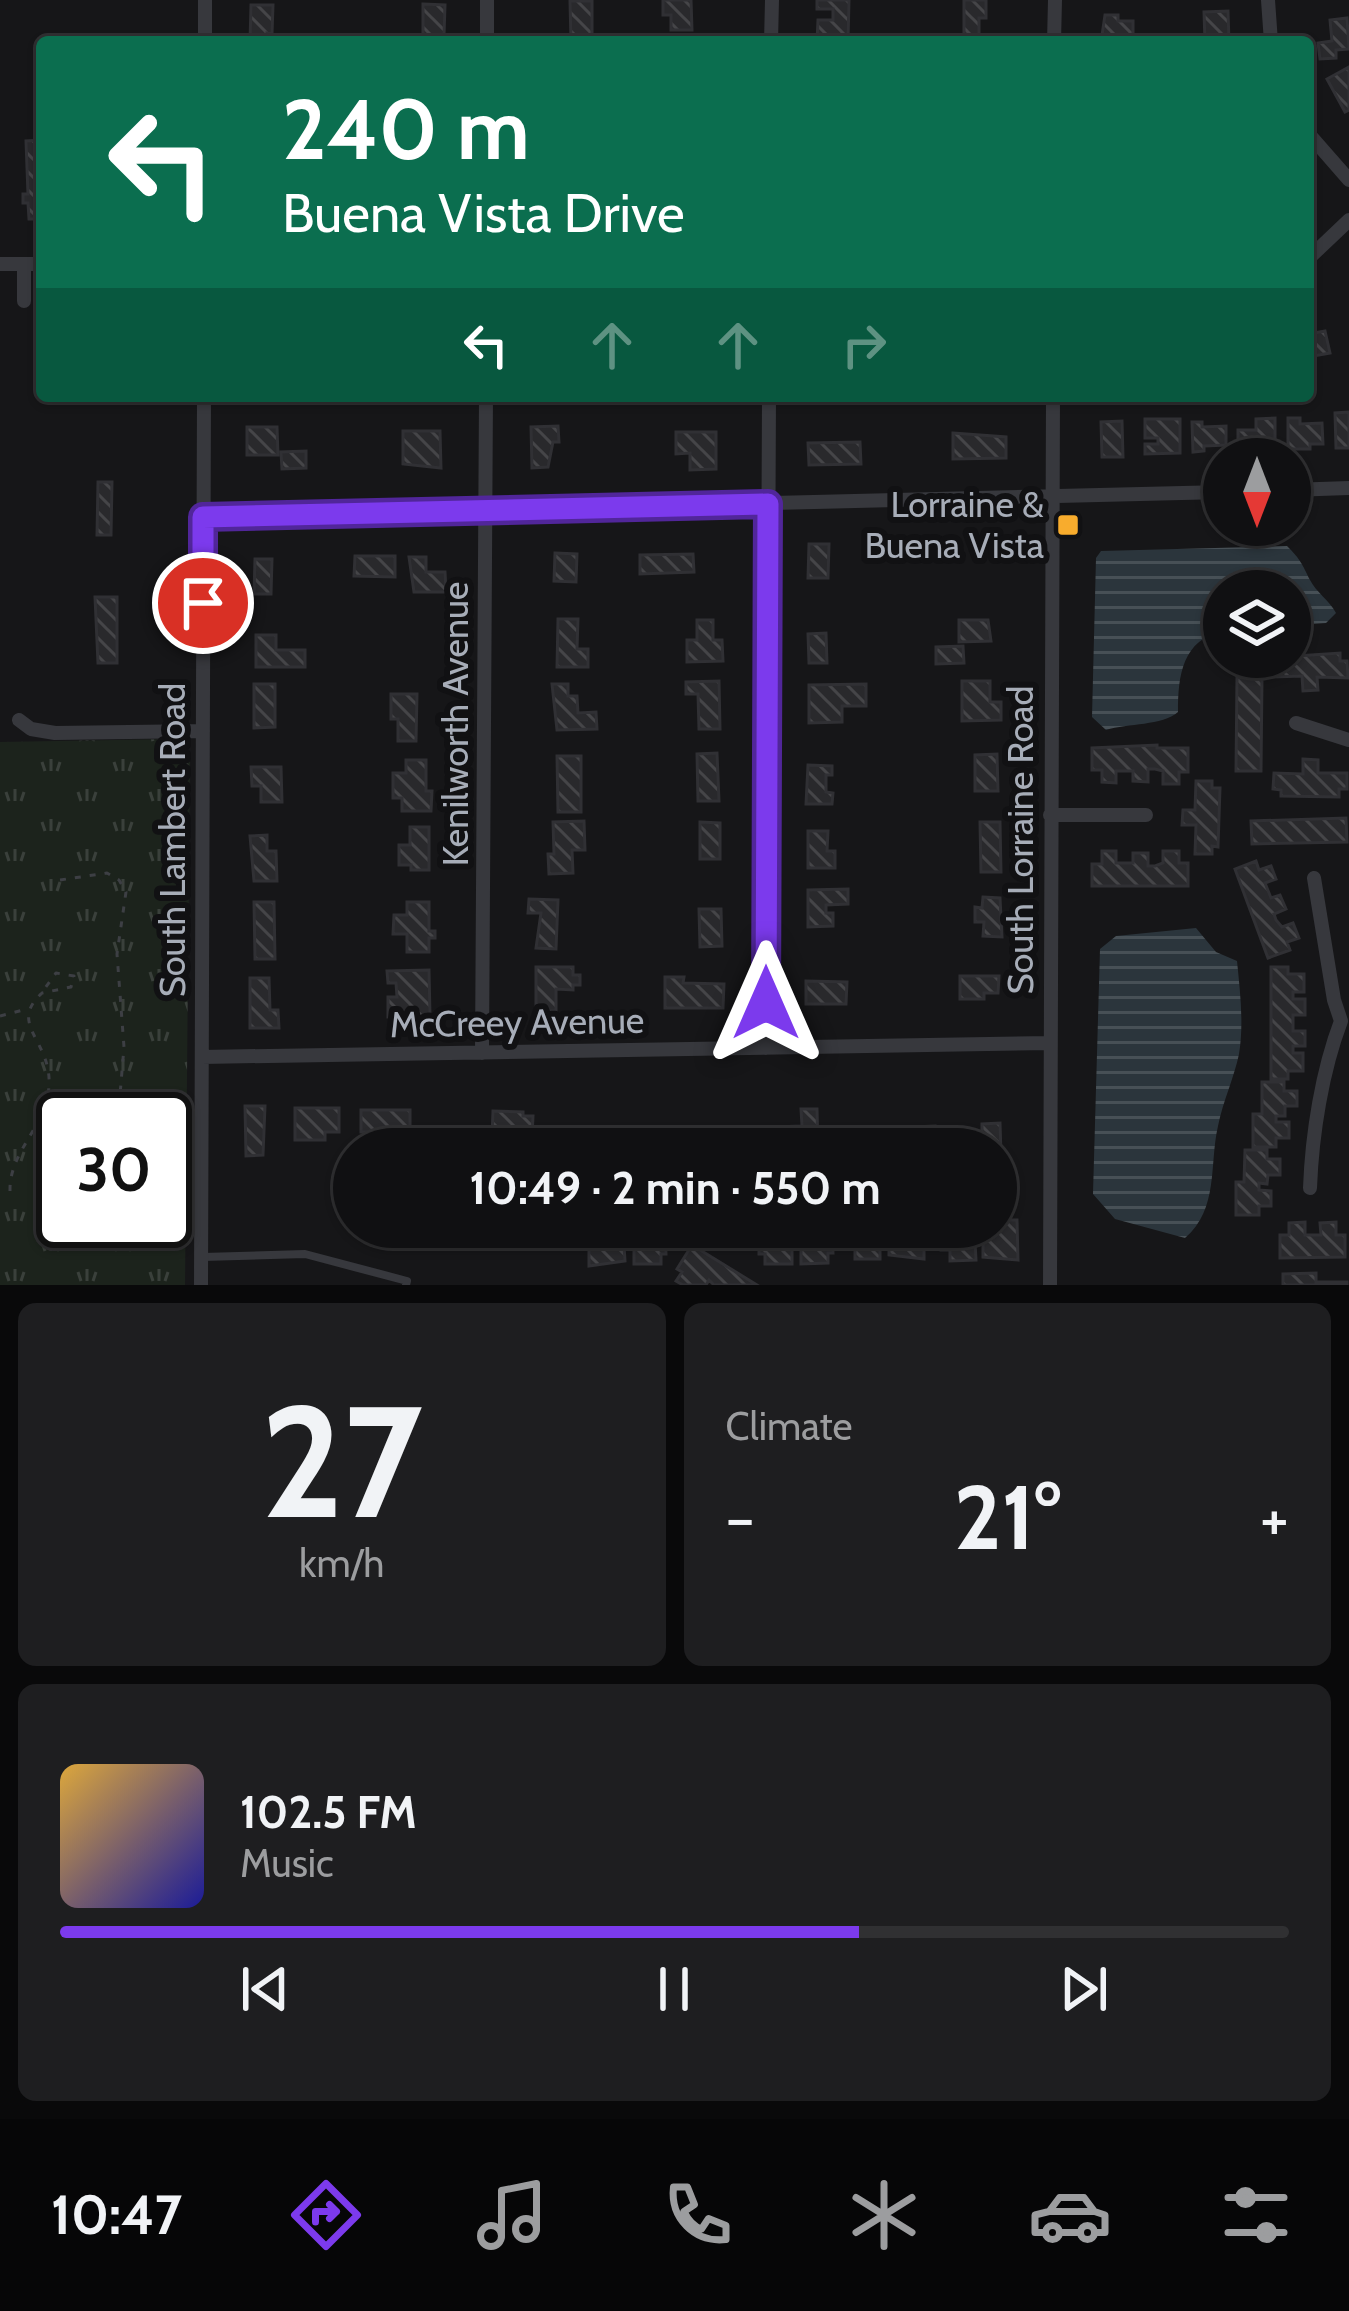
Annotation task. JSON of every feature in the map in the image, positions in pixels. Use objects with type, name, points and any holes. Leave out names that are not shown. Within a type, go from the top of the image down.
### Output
[{"type":"street","points":[[205,0],[205,36]]},
{"type":"street","points":[[487,0],[487,36]]},
{"type":"street","points":[[771,36],[772,0]]},
{"type":"street","points":[[1054,36],[1055,0]]},
{"type":"street","points":[[1268,0],[1271,36]]},
{"type":"street","points":[[1314,140],[1349,180]]},
{"type":"street","points":[[1314,253],[1349,220]]},
{"type":"street","points":[[0,264],[36,264]]},
{"type":"street","points":[[24,264],[24,302]]},
{"type":"street","name":"South Lambert Road","points":[[201,1285],[204,402]]},
{"type":"street","name":"Kenilworth Avenue","points":[[482,1052],[486,402]]},
{"type":"street","points":[[766,1048],[769,402]]},
{"type":"street","name":"South Lorraine Road","points":[[1050,1285],[1053,402]]},
{"type":"street","points":[[1311,489],[1349,488]]},
{"type":"street","points":[[203,517],[1203,493]]},
{"type":"street","points":[[20,720],[32,729],[55,733],[203,731]]},
{"type":"street","points":[[1296,723],[1349,740]]},
{"type":"street","points":[[1050,815],[1146,814]]},
{"type":"street","points":[[1310,1188],[1334,1042],[1345,1021],[1334,1000],[1314,878]]},
{"type":"street","name":"McCreey Avenue","points":[[202,1057],[1049,1043]]},
{"type":"lane","points":[[201,1258],[305,1254],[407,1281],[406,1285]]},
{"type":"path","points":[[60,880],[107,873],[119,880],[125,892],[117,954],[124,1047],[120,1092]]},
{"type":"path","points":[[0,1016],[17,1014],[32,1003],[56,974],[74,976],[67,990],[40,995]]},
{"type":"path","points":[[10,1191],[16,1159],[48,1101],[48,1060],[27,1024],[32,1003]]},
{"type":"green space","points":[[174,739],[187,746],[190,760],[187,1092],[36,1092],[36,1248],[185,1248],[185,1285],[0,1285],[0,742]]},
{"type":"shaded area","points":[[1287,546],[1305,570],[1203,570],[1203,639],[1185,661],[1178,712],[1163,720],[1106,730],[1092,717],[1096,558],[1101,551]]},
{"type":"shaded area","points":[[1311,580],[1336,613],[1326,623],[1311,624]]},
{"type":"shaded area","points":[[1196,928],[1216,952],[1237,961],[1241,1031],[1237,1063],[1218,1126],[1208,1200],[1185,1238],[1115,1219],[1093,1194],[1100,949],[1116,936]]},
{"type":"building","points":[[663,0],[691,0],[692,30],[671,30],[671,15],[663,15]]},
{"type":"building","points":[[817,0],[849,0],[848,36],[817,36],[818,20],[833,20],[833,9],[817,9]]},
{"type":"building","points":[[964,0],[986,0],[979,36],[964,36]]},
{"type":"building","points":[[570,1],[592,1],[592,36],[571,36]]},
{"type":"building","points":[[423,4],[445,5],[444,36],[423,36]]},
{"type":"building","points":[[251,5],[273,5],[272,34],[250,36]]},
{"type":"building","points":[[1228,11],[1229,36],[1205,36],[1204,12]]},
{"type":"building","points":[[1105,15],[1133,21],[1133,36],[1102,36]]},
{"type":"building","points":[[1347,18],[1349,49],[1336,50],[1336,58],[1320,59],[1318,43],[1332,41],[1330,20]]},
{"type":"building","points":[[1349,67],[1349,110],[1345,112],[1327,79]]},
{"type":"building","points":[[36,140],[36,219],[29,219],[28,203],[23,203],[23,194],[28,194],[26,141]]},
{"type":"building","points":[[1325,331],[1330,353],[1314,356],[1314,333]]},
{"type":"building","points":[[1349,412],[1349,448],[1336,448],[1335,413]]},
{"type":"building","points":[[1275,418],[1275,438],[1238,438],[1238,430],[1256,430],[1256,419]]},
{"type":"building","points":[[1288,418],[1300,418],[1300,424],[1322,423],[1323,444],[1311,444],[1311,438],[1288,438]]},
{"type":"building","points":[[1145,419],[1180,419],[1180,453],[1145,454],[1145,444],[1158,444],[1158,438],[1145,438]]},
{"type":"building","points":[[1122,421],[1123,457],[1102,457],[1101,422]]},
{"type":"building","points":[[1192,422],[1202,422],[1202,427],[1226,426],[1226,438],[1203,438],[1203,451],[1193,452]]},
{"type":"building","points":[[558,426],[559,442],[553,442],[548,467],[532,468],[531,427]]},
{"type":"building","points":[[247,427],[277,427],[278,455],[247,455]]},
{"type":"building","points":[[403,431],[440,431],[441,468],[403,464]]},
{"type":"building","points":[[676,432],[716,432],[716,469],[690,470],[690,453],[676,454]]},
{"type":"building","points":[[953,433],[1006,437],[1006,458],[953,459]]},
{"type":"building","points":[[860,442],[861,464],[809,465],[808,443]]},
{"type":"building","points":[[306,451],[306,468],[282,469],[281,452]]},
{"type":"building","points":[[98,482],[112,482],[111,535],[97,535]]},
{"type":"building","points":[[809,544],[829,544],[828,578],[808,578]]},
{"type":"building","points":[[555,553],[577,554],[576,582],[554,581]]},
{"type":"building","points":[[693,554],[694,572],[640,574],[640,555]]},
{"type":"building","points":[[355,556],[395,556],[395,577],[354,576]]},
{"type":"building","points":[[409,557],[426,557],[426,572],[445,572],[446,592],[414,592]]},
{"type":"building","points":[[255,559],[272,559],[271,594],[254,594]]},
{"type":"building","points":[[95,597],[117,597],[117,663],[98,663]]},
{"type":"building","points":[[558,619],[578,619],[577,649],[588,649],[588,667],[557,667]]},
{"type":"building","points":[[697,620],[713,620],[713,640],[722,640],[723,661],[687,662],[687,640],[697,640]]},
{"type":"building","points":[[959,620],[988,620],[991,641],[959,642]]},
{"type":"building","points":[[826,633],[827,663],[809,663],[808,634]]},
{"type":"building","points":[[256,635],[276,635],[276,650],[305,650],[305,667],[256,667]]},
{"type":"building","points":[[963,646],[964,663],[936,664],[936,647]]},
{"type":"building","points":[[1340,653],[1340,661],[1347,661],[1348,678],[1317,677],[1318,690],[1303,691],[1302,678],[1311,678],[1311,655]]},
{"type":"building","points":[[1237,678],[1262,678],[1261,771],[1236,771]]},
{"type":"building","points":[[719,681],[720,729],[699,729],[698,694],[686,694],[686,682]]},
{"type":"building","points":[[962,681],[990,681],[990,702],[1001,702],[1001,720],[962,721]]},
{"type":"building","points":[[254,684],[275,684],[275,727],[254,728]]},
{"type":"building","points":[[552,684],[568,684],[568,696],[577,696],[578,713],[596,712],[597,729],[557,730]]},
{"type":"building","points":[[866,684],[866,706],[842,706],[842,722],[809,723],[809,685]]},
{"type":"building","points":[[391,694],[417,694],[416,741],[398,741],[398,719],[391,719]]},
{"type":"building","points":[[1092,748],[1188,748],[1188,772],[1179,772],[1179,784],[1163,784],[1163,771],[1155,769],[1148,769],[1148,782],[1133,781],[1133,771],[1116,771],[1116,783],[1102,782],[1102,770],[1092,770]]},
{"type":"building","points":[[717,753],[719,801],[698,801],[697,754]]},
{"type":"building","points":[[997,754],[998,791],[975,791],[975,755]]},
{"type":"building","points":[[557,756],[581,756],[581,812],[558,812]]},
{"type":"building","points":[[1303,759],[1318,760],[1318,773],[1347,773],[1347,789],[1339,789],[1339,797],[1281,796],[1281,790],[1273,789],[1274,773],[1303,774]]},
{"type":"building","points":[[406,760],[426,760],[431,811],[402,811],[402,798],[393,798],[393,773],[406,773]]},
{"type":"building","points":[[808,765],[832,766],[832,775],[826,775],[826,792],[833,793],[832,804],[806,804]]},
{"type":"building","points":[[251,767],[281,767],[282,802],[261,802],[261,786],[252,786]]},
{"type":"building","points":[[1196,781],[1212,781],[1212,788],[1220,788],[1218,847],[1212,846],[1212,854],[1195,854],[1196,825],[1182,825],[1183,810],[1195,810]]},
{"type":"building","points":[[1346,818],[1347,842],[1252,844],[1251,821]]},
{"type":"building","points":[[584,821],[585,850],[572,850],[573,873],[549,874],[553,822]]},
{"type":"building","points":[[700,822],[720,823],[720,859],[700,859]]},
{"type":"building","points":[[980,822],[1000,822],[1001,872],[981,872]]},
{"type":"building","points":[[410,827],[429,827],[429,870],[399,865],[399,845],[410,845]]},
{"type":"building","points":[[808,831],[828,831],[827,851],[835,851],[835,868],[808,868]]},
{"type":"building","points":[[267,835],[267,851],[276,851],[277,881],[254,881],[250,836]]},
{"type":"building","points":[[1102,851],[1116,851],[1116,863],[1133,863],[1133,853],[1148,853],[1148,866],[1155,866],[1163,863],[1163,851],[1179,851],[1179,863],[1188,863],[1188,886],[1092,886],[1092,864],[1102,864]]},
{"type":"building","points":[[1256,861],[1259,870],[1271,866],[1276,879],[1265,883],[1271,898],[1280,895],[1286,909],[1274,914],[1276,920],[1282,927],[1293,923],[1299,938],[1287,942],[1290,950],[1268,958],[1235,869]]},
{"type":"building","points":[[848,889],[848,904],[826,905],[826,913],[833,913],[833,926],[808,927],[808,890]]},
{"type":"building","points":[[983,897],[1000,898],[1002,937],[983,936],[984,922],[975,922],[975,907],[982,908]]},
{"type":"building","points":[[529,899],[558,900],[556,949],[536,948],[541,913],[528,913]]},
{"type":"building","points":[[254,902],[274,902],[275,959],[255,959]]},
{"type":"building","points":[[407,902],[429,902],[429,931],[435,931],[435,938],[429,938],[429,952],[407,952],[407,934],[393,934],[394,915],[407,915]]},
{"type":"building","points":[[699,909],[721,909],[722,946],[700,947]]},
{"type":"building","points":[[536,967],[573,967],[573,975],[580,975],[580,985],[573,985],[573,990],[556,989],[556,1011],[536,1011]]},
{"type":"building","points":[[1271,967],[1304,974],[1304,992],[1293,992],[1293,999],[1305,999],[1305,1015],[1293,1015],[1293,1031],[1305,1031],[1305,1046],[1293,1046],[1293,1053],[1303,1053],[1303,1071],[1288,1071],[1288,1079],[1271,1079]]},
{"type":"building","points":[[429,970],[430,1016],[388,1017],[388,997],[397,997],[396,983],[388,983],[387,971]]},
{"type":"building","points":[[960,976],[999,976],[998,993],[984,993],[984,999],[960,999]]},
{"type":"building","points":[[665,977],[684,977],[683,983],[724,984],[723,1008],[665,1008]]},
{"type":"building","points":[[250,978],[269,978],[270,1010],[278,1010],[279,1028],[250,1028]]},
{"type":"building","points":[[806,981],[847,982],[846,1004],[806,1004]]},
{"type":"building","points":[[1262,1082],[1284,1082],[1284,1091],[1297,1091],[1297,1106],[1285,1106],[1285,1116],[1276,1116],[1276,1122],[1289,1122],[1289,1138],[1276,1138],[1276,1147],[1253,1147],[1253,1114],[1262,1114]]},
{"type":"building","points":[[245,1106],[265,1106],[263,1155],[246,1156]]},
{"type":"building","points":[[295,1108],[339,1108],[339,1128],[325,1132],[325,1140],[295,1140]]},
{"type":"building","points":[[801,1109],[817,1109],[817,1128],[776,1128],[776,1127],[802,1126]]},
{"type":"building","points":[[361,1110],[410,1110],[410,1128],[361,1128]]},
{"type":"building","points":[[493,1111],[533,1116],[532,1128],[492,1128]]},
{"type":"building","points":[[1245,1150],[1267,1150],[1267,1159],[1280,1159],[1280,1175],[1268,1175],[1267,1184],[1259,1183],[1259,1190],[1271,1191],[1271,1206],[1259,1206],[1259,1215],[1236,1215],[1236,1182],[1244,1182]]},
{"type":"building","points":[[1017,1220],[1018,1260],[983,1257],[983,1248],[1017,1248]]},
{"type":"building","points":[[1305,1222],[1305,1235],[1321,1235],[1320,1223],[1336,1222],[1336,1235],[1345,1235],[1345,1257],[1280,1258],[1280,1235],[1289,1235],[1289,1223]]},
{"type":"building","points":[[589,1248],[624,1248],[625,1261],[589,1266]]},
{"type":"building","points":[[634,1248],[666,1248],[661,1264],[634,1264]]},
{"type":"building","points":[[690,1248],[697,1248],[757,1285],[714,1285],[709,1280],[706,1285],[683,1285],[676,1281],[682,1272],[677,1269]]},
{"type":"building","points":[[759,1248],[792,1248],[792,1264],[765,1264],[765,1254],[759,1254]]},
{"type":"building","points":[[801,1248],[833,1248],[828,1263],[801,1264]]},
{"type":"building","points":[[880,1248],[880,1259],[855,1259],[855,1249],[848,1249]]},
{"type":"building","points":[[889,1248],[924,1248],[924,1259],[889,1255]]},
{"type":"building","points":[[975,1248],[976,1260],[950,1261],[950,1250],[941,1250]]},
{"type":"building","points":[[1316,1273],[1316,1282],[1347,1285],[1283,1285],[1283,1274]]},
{"type":"place","name":"Lorraine & Buena Vista","points":[[1068,525]]},
{"type":"route","points":[[203,603],[203,517],[768,504],[766,1003]]}]
